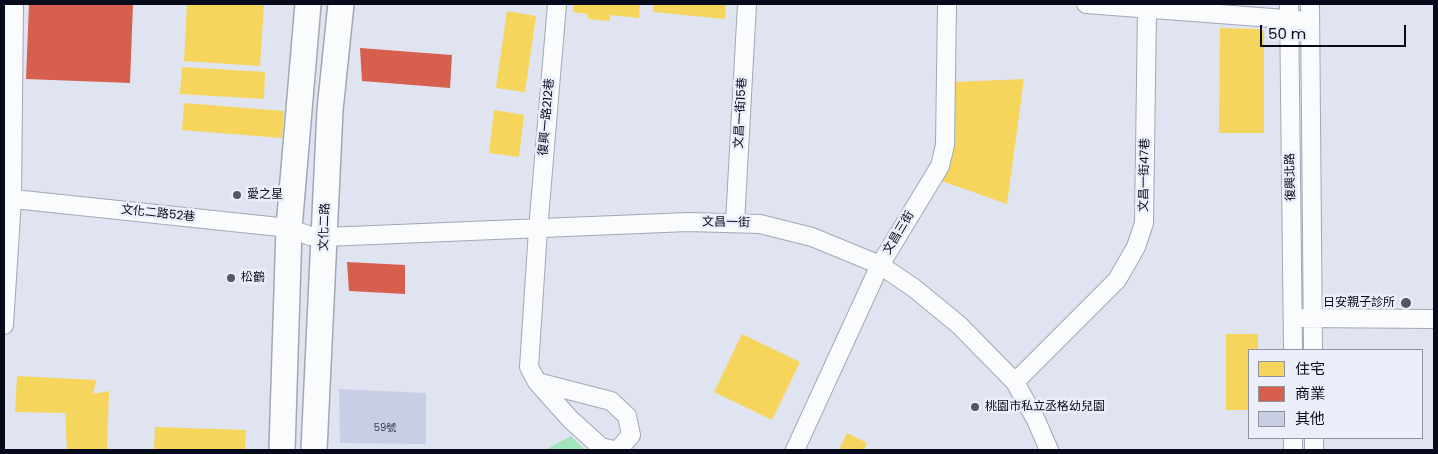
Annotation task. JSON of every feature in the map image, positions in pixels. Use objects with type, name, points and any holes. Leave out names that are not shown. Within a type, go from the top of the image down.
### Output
[{"type":"street","points":[[4,326],[14,4]]},
{"type":"street","name":"文化二路","points":[[308,4],[308,234],[314,450]]},
{"type":"street","name":"文化二路","points":[[282,450],[308,234],[330,110],[341,4]]},
{"type":"street","name":"復興一路212巷","points":[[537,382],[529,367],[538,230],[557,4]]},
{"type":"street","name":"文昌一街15巷","points":[[735,223],[747,4]]},
{"type":"street","name":"文昌三街","points":[[795,450],[880,264],[940,166],[945,145],[947,4]]},
{"type":"street","points":[[1086,4],[1147,10],[1310,12]]},
{"type":"street","name":"文昌一街47巷","points":[[1015,382],[1117,280],[1136,247],[1144,223],[1147,10]]},
{"type":"street","name":"復興北路","points":[[1289,12],[1292,349]]},
{"type":"street","name":"復興北路","points":[[1310,12],[1313,349]]},
{"type":"street","name":"文化二路52巷","points":[[8,199],[308,234]]},
{"type":"street","points":[[1291,216],[1312,216]]},
{"type":"street","name":"文昌一街","points":[[308,234],[538,230],[688,222],[760,224],[812,237],[880,264],[914,288],[959,325],[1015,382],[1036,420],[1049,450]]},
{"type":"street","points":[[1292,319],[1313,317],[1434,319]]},
{"type":"street","points":[[537,382],[570,420],[601,447],[613,450]]},
{"type":"street","points":[[537,382],[611,401],[627,416],[631,434],[618,450]]},
{"type":"green space","points":[[571,436],[585,450],[492,450],[547,449]]},
{"type":"building: 住宅","points":[[187,4],[264,4],[260,66],[184,61]]},
{"type":"building: 住宅","points":[[574,4],[640,4],[639,18],[610,15],[610,21],[588,19],[588,14],[573,12]]},
{"type":"building: 住宅","points":[[654,4],[726,4],[725,19],[653,12]]},
{"type":"building: 住宅","points":[[507,11],[536,16],[525,92],[496,88]]},
{"type":"building: 住宅","points":[[1220,28],[1260,29],[1264,31],[1264,133],[1219,133]]},
{"type":"building: 住宅","points":[[182,67],[265,72],[264,99],[180,94]]},
{"type":"building: 住宅","points":[[1024,79],[1007,204],[936,179],[953,82]]},
{"type":"building: 住宅","points":[[184,103],[284,111],[282,138],[182,130]]},
{"type":"building: 住宅","points":[[494,110],[524,115],[519,157],[489,153]]},
{"type":"building: 住宅","points":[[742,334],[800,362],[772,420],[714,392]]},
{"type":"building: 住宅","points":[[1226,334],[1258,334],[1258,349],[1248,349],[1248,410],[1226,410]]},
{"type":"building: 住宅","points":[[17,376],[96,380],[93,394],[109,391],[107,450],[67,450],[65,413],[15,412]]},
{"type":"building: 住宅","points":[[155,427],[246,430],[245,450],[154,450]]},
{"type":"building: 住宅","points":[[847,433],[867,443],[864,450],[839,450]]},
{"type":"building: 商業","points":[[29,4],[133,4],[130,83],[26,79]]},
{"type":"building: 商業","points":[[360,48],[452,55],[450,88],[362,81]]},
{"type":"building: 商業","points":[[347,262],[405,265],[405,294],[349,291]]},
{"type":"building: 其他","points":[[339,389],[426,393],[426,444],[340,443]]},
{"type":"place","name":"愛之星","points":[[237,195]]},
{"type":"place","name":"松鶴","points":[[231,278]]},
{"type":"place","name":"日安親子診所","points":[[1406,303]]},
{"type":"place","name":"桃園市私立丞格幼兒園","points":[[975,407]]}]
